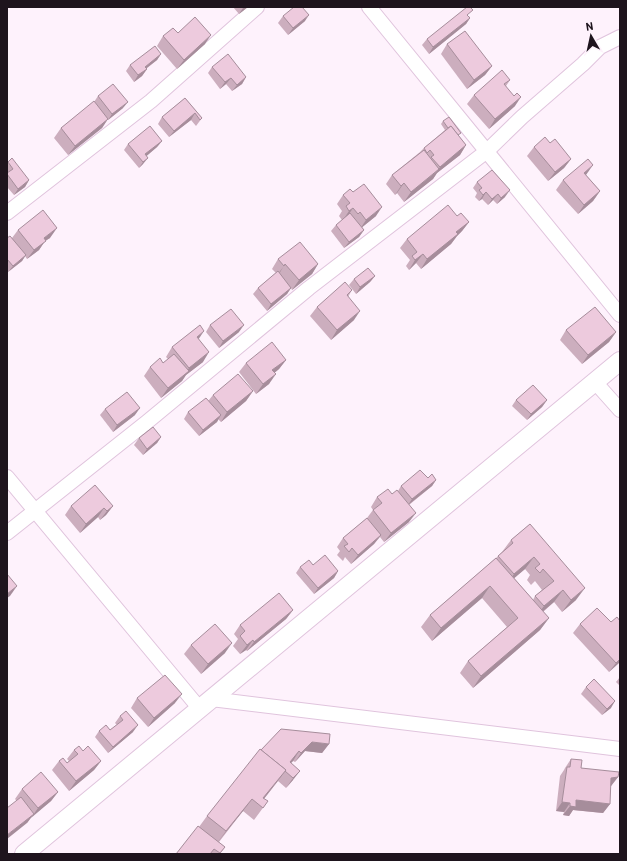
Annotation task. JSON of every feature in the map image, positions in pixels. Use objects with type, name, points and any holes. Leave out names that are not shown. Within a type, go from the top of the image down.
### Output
[{"type":"street","points":[[7,213],[151,100],[257,7]]},
{"type":"street","points":[[369,7],[620,315]]},
{"type":"street","points":[[7,533],[147,422],[309,288],[487,151],[522,117],[583,64],[600,47],[620,37]]},
{"type":"street","points":[[24,854],[620,361]]},
{"type":"street","points":[[595,382],[620,410]]},
{"type":"street","points":[[7,477],[205,704],[620,749]]},
{"type":"building","points":[[294,7],[302,7],[309,15],[293,28],[283,16]]},
{"type":"building","points":[[467,7],[470,7],[473,10],[467,15],[470,18],[433,47],[427,39]]},
{"type":"building","points":[[195,17],[211,35],[184,60],[163,36],[173,28],[178,33]]},
{"type":"building","points":[[465,31],[492,66],[474,80],[447,44]]},
{"type":"building","points":[[155,46],[161,54],[145,67],[147,69],[138,75],[130,65]]},
{"type":"building","points":[[228,54],[246,77],[237,85],[231,78],[225,82],[212,67]]},
{"type":"building","points":[[502,70],[510,80],[504,84],[514,96],[517,93],[521,97],[495,119],[474,95]]},
{"type":"building","points":[[113,84],[128,102],[112,114],[98,96]]},
{"type":"building","points":[[185,98],[202,118],[200,120],[195,113],[174,131],[162,117]]},
{"type":"building","points":[[94,101],[108,119],[75,146],[61,128]]},
{"type":"building","points":[[449,117],[461,133],[458,135],[451,126],[448,128],[443,121]]},
{"type":"building","points":[[150,126],[162,141],[145,154],[148,158],[143,162],[128,144]]},
{"type":"building","points":[[451,126],[466,145],[440,167],[431,157],[434,155],[430,150],[427,153],[424,148]]},
{"type":"building","points":[[545,137],[550,143],[555,139],[571,159],[555,172],[534,147]]},
{"type":"building","points":[[424,150],[439,169],[411,192],[404,183],[401,186],[392,175]]},
{"type":"building","points":[[12,158],[29,180],[18,189],[7,174],[13,169],[8,162]]},
{"type":"building","points":[[588,159],[593,165],[584,173],[600,191],[584,205],[563,180]]},
{"type":"building","points":[[492,170],[510,190],[501,198],[498,194],[492,199],[486,192],[483,195],[479,190],[482,188],[477,182]]},
{"type":"building","points":[[364,184],[382,207],[366,220],[360,212],[358,214],[353,208],[349,211],[346,206],[350,203],[343,195],[350,189],[353,192]]},
{"type":"building","points":[[448,205],[457,216],[461,213],[469,222],[456,232],[458,234],[427,259],[423,254],[415,260],[412,256],[417,252],[407,239]]},
{"type":"building","points":[[43,210],[57,228],[44,238],[46,241],[34,250],[18,230]]},
{"type":"building","points":[[350,213],[364,230],[349,242],[336,225]]},
{"type":"building","points":[[10,236],[26,255],[13,266],[7,259],[7,238]]},
{"type":"building","points":[[300,242],[318,264],[299,280],[285,264],[284,266],[278,259]]},
{"type":"building","points":[[368,268],[375,276],[360,287],[354,279]]},
{"type":"building","points":[[278,271],[291,288],[271,304],[258,288]]},
{"type":"building","points":[[345,282],[352,290],[347,295],[360,311],[337,330],[317,307]]},
{"type":"building","points":[[595,307],[616,332],[588,355],[566,330]]},
{"type":"building","points":[[231,309],[244,325],[223,341],[210,325]]},
{"type":"building","points":[[200,325],[204,331],[197,337],[209,352],[189,368],[172,347]]},
{"type":"building","points":[[272,342],[286,360],[272,370],[276,374],[263,384],[246,363]]},
{"type":"building","points":[[174,354],[189,371],[168,388],[150,367],[160,358],[163,363]]},
{"type":"building","points":[[238,374],[253,391],[227,412],[213,395]]},
{"type":"building","points":[[533,385],[547,400],[531,414],[516,400]]},
{"type":"building","points":[[127,392],[140,408],[117,425],[105,409]]},
{"type":"building","points":[[206,398],[221,415],[203,430],[188,412]]},
{"type":"building","points":[[153,427],[161,437],[147,449],[139,438]]},
{"type":"building","points":[[420,470],[428,478],[432,474],[436,480],[412,499],[401,486]]},
{"type":"building","points":[[95,485],[113,506],[107,511],[104,508],[86,524],[71,506]]},
{"type":"building","points":[[388,489],[392,494],[397,490],[416,513],[391,533],[373,510],[382,503],[377,497]]},
{"type":"building","points":[[367,518],[381,535],[358,555],[352,548],[349,552],[344,546],[348,544],[343,538]]},
{"type":"building","points":[[530,524],[585,588],[571,600],[563,590],[544,606],[535,596],[554,581],[543,569],[540,573],[535,568],[540,564],[534,557],[514,574],[498,556],[513,543],[511,540]]},
{"type":"building","points":[[325,555],[338,571],[318,588],[300,567],[309,560],[313,565]]},
{"type":"building","points":[[496,558],[549,618],[481,676],[468,661],[518,618],[490,586],[441,628],[430,615]]},
{"type":"building","points":[[7,574],[17,586],[7,594]]},
{"type":"building","points":[[279,593],[293,610],[254,642],[253,640],[247,645],[240,636],[245,631],[240,625]]},
{"type":"building","points":[[597,608],[611,622],[617,617],[620,621],[620,659],[616,663],[580,624]]},
{"type":"building","points":[[215,624],[232,643],[208,664],[191,645]]},
{"type":"building","points":[[165,675],[182,694],[154,718],[137,698]]},
{"type":"building","points":[[594,679],[615,701],[607,709],[586,687]]},
{"type":"building","points":[[126,711],[138,725],[113,747],[99,731],[106,725],[110,730],[123,720],[120,716]]},
{"type":"building","points":[[281,729],[330,734],[329,744],[312,742],[301,753],[299,751],[290,762],[300,771],[293,778],[285,771],[286,770],[261,750]]},
{"type":"building","points":[[79,746],[83,751],[88,746],[101,761],[76,781],[59,761],[63,758],[67,763],[78,754],[74,750]]},
{"type":"building","points":[[260,749],[286,770],[263,798],[268,801],[263,808],[252,799],[226,831],[207,816]]},
{"type":"building","points":[[571,759],[582,760],[581,768],[619,772],[618,777],[611,778],[610,804],[576,800],[576,807],[570,806],[570,803],[562,802],[567,767],[570,767]]},
{"type":"building","points":[[41,772],[58,792],[38,808],[22,789]]},
{"type":"building","points":[[21,797],[34,814],[7,835],[7,808]]},
{"type":"building","points":[[198,826],[225,847],[220,853],[214,849],[210,854],[176,854]]}]
